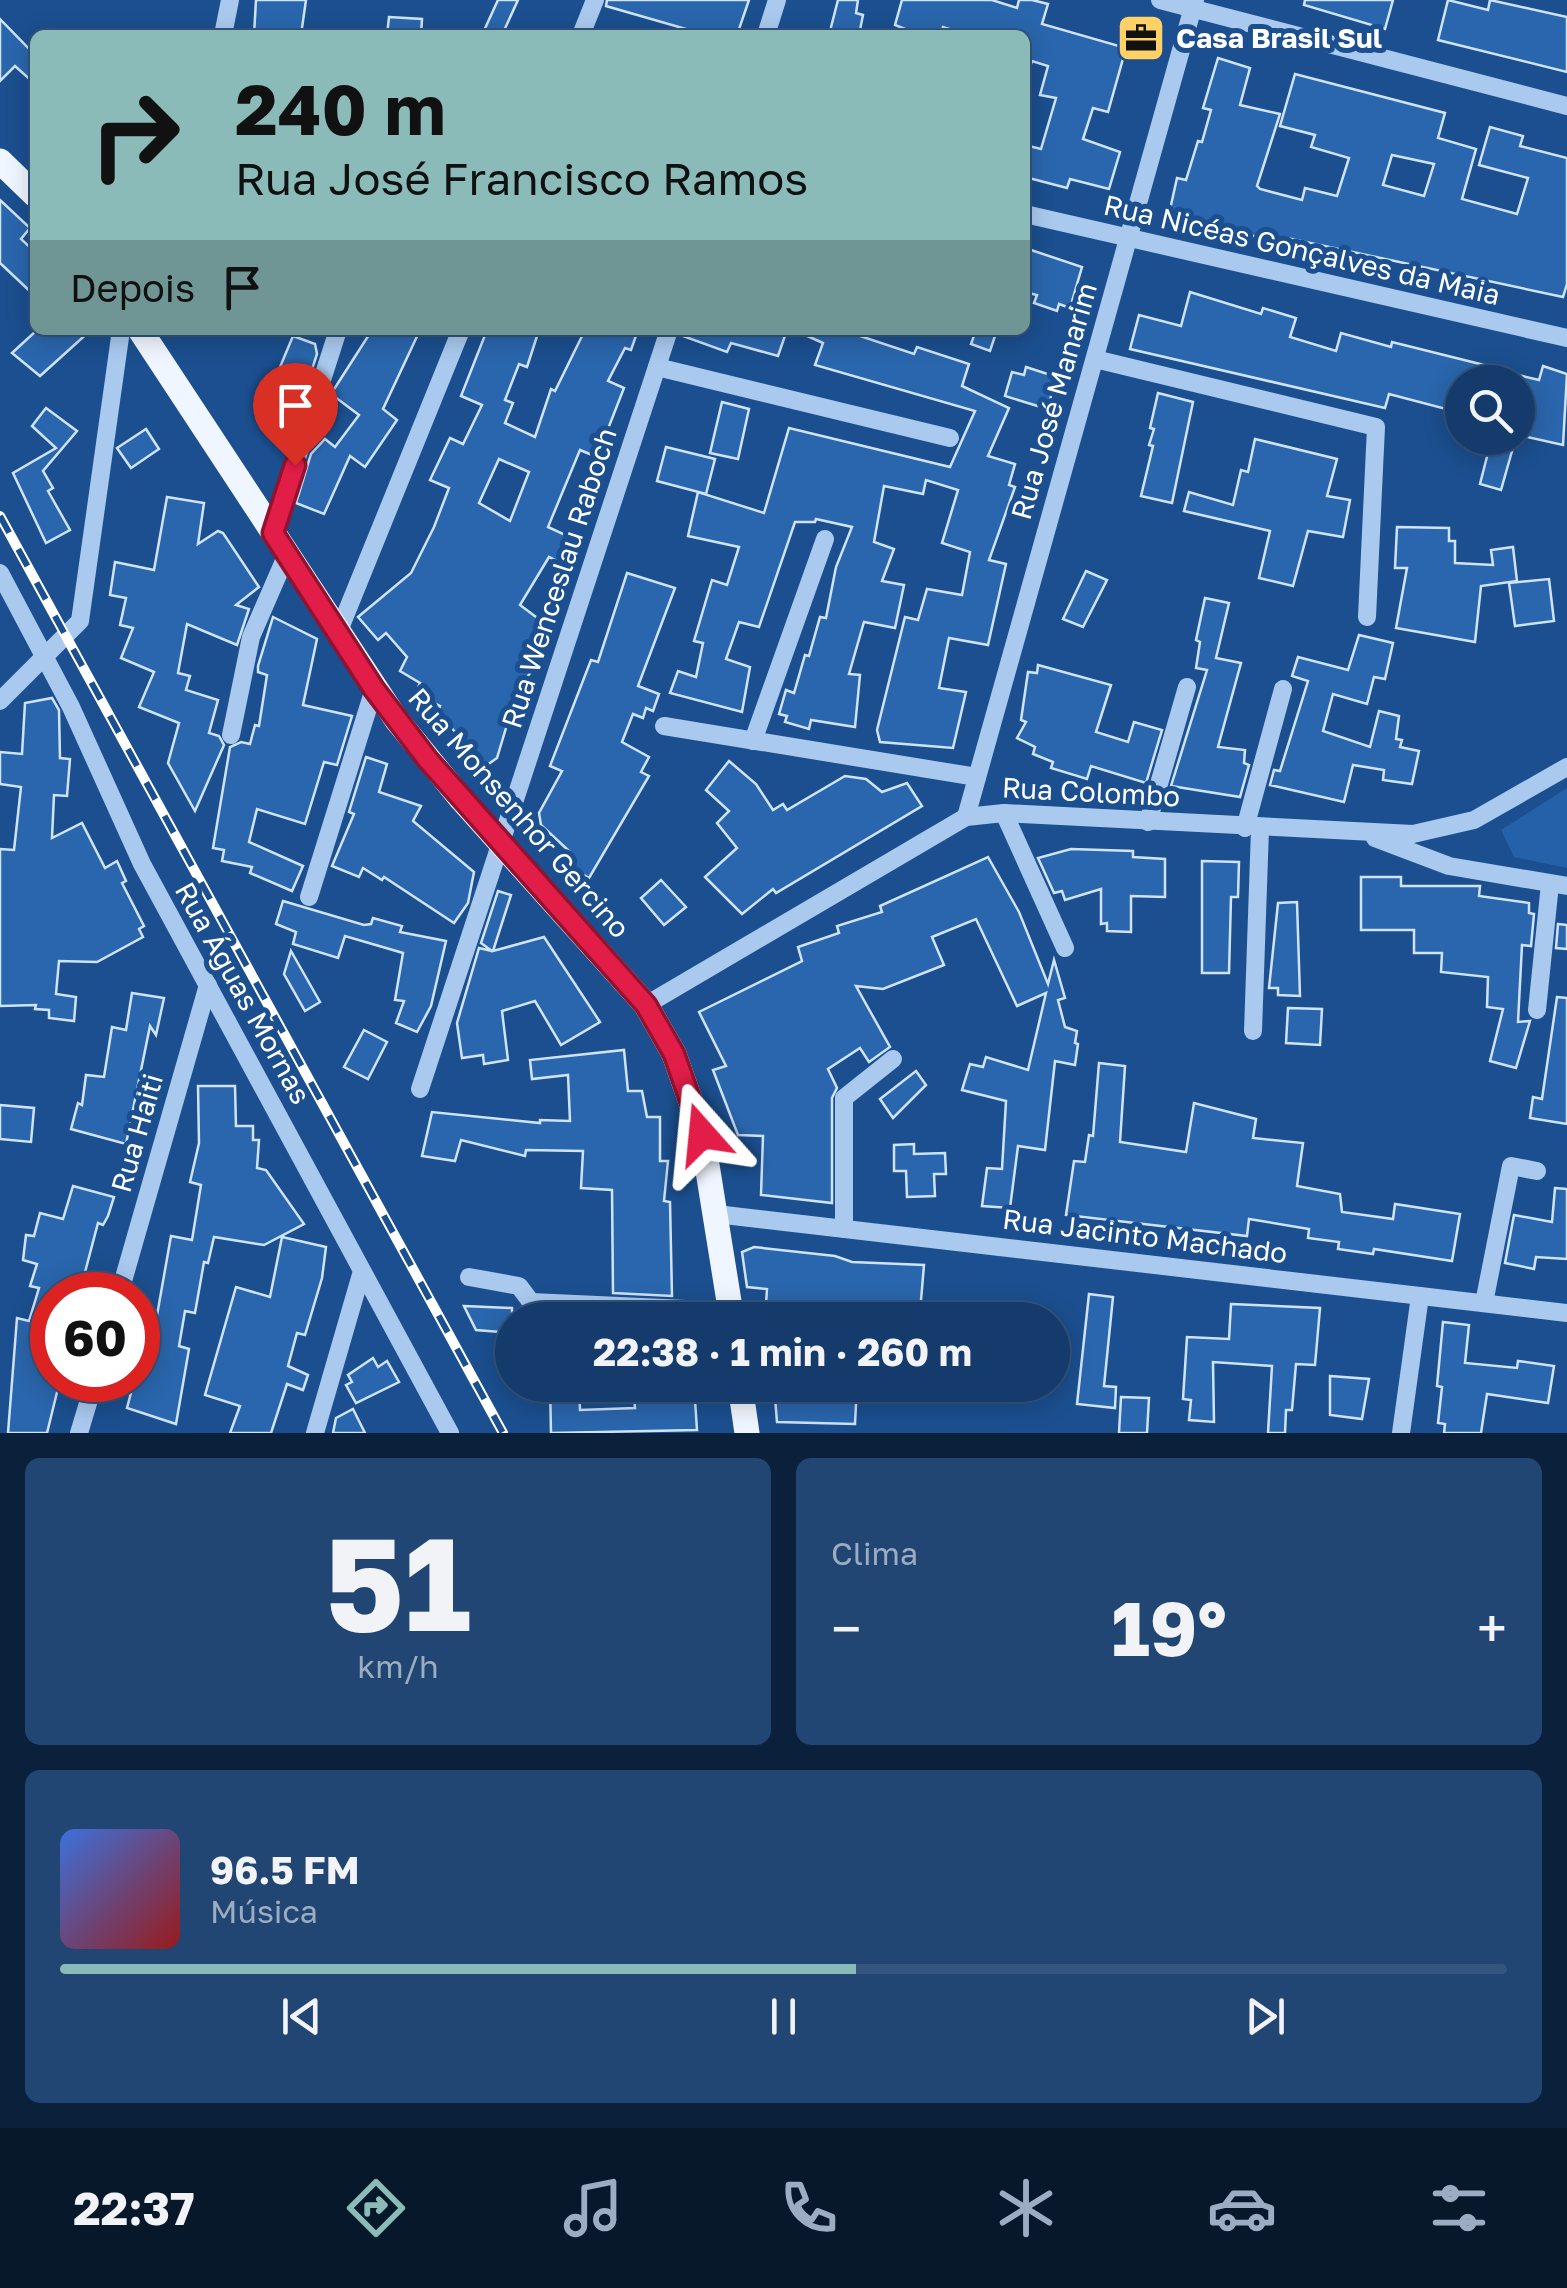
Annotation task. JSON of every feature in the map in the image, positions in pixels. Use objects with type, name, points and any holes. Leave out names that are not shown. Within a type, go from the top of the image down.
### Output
[{"type":"main road","points":[[0,161],[30,191]]},
{"type":"main road","name":"Rua Monsenhor Gercino","points":[[151,337],[374,689],[501,844],[646,1005],[690,1093],[716,1214],[729,1302]]},
{"type":"main road","points":[[742,1402],[747,1433]]},
{"type":"street","points":[[224,30],[230,0]]},
{"type":"street","points":[[583,30],[596,0]]},
{"type":"street","points":[[768,30],[777,0]]},
{"type":"street","points":[[1160,0],[1194,4],[1567,106]]},
{"type":"street","name":"Rua José Manarim","points":[[966,817],[1194,4]]},
{"type":"street","name":"Rua Nicéas Gonçalves da Maia","points":[[1030,215],[1567,338]]},
{"type":"street","points":[[0,701],[46,660],[80,621],[85,606],[120,335]]},
{"type":"street","points":[[231,735],[251,636],[337,335]]},
{"type":"street","points":[[338,633],[459,335]]},
{"type":"street","name":"Rua Wenceslau Raboch","points":[[420,1089],[667,335]]},
{"type":"street","points":[[1095,359],[1376,427],[1368,617]]},
{"type":"street","points":[[657,368],[950,438]]},
{"type":"street","points":[[752,741],[825,539]]},
{"type":"street","name":"Rua Águas Mornas","points":[[0,573],[46,660],[120,822],[450,1433]]},
{"type":"street","points":[[1148,822],[1186,686]]},
{"type":"street","points":[[309,897],[374,689]]},
{"type":"street","points":[[1252,1031],[1253,829],[1283,689]]},
{"type":"street","points":[[664,726],[977,778]]},
{"type":"street","name":"Rua Colombo","points":[[646,1005],[966,817],[1004,813],[1366,834],[1448,830],[1503,806],[1567,767]]},
{"type":"street","points":[[1004,813],[1065,948]]},
{"type":"street","points":[[1366,834],[1448,866],[1558,885],[1538,1010]]},
{"type":"street","name":"Rua Haiti","points":[[126,1272],[208,985]]},
{"type":"street","points":[[844,1229],[844,1098],[893,1059]]},
{"type":"street","points":[[1484,1303],[1510,1166],[1536,1171]]},
{"type":"street","name":"Rua Jacinto Machado","points":[[716,1214],[1567,1313]]},
{"type":"street","points":[[315,1433],[362,1271]]},
{"type":"street","points":[[469,1277],[519,1286],[531,1302]]},
{"type":"street","points":[[1402,1433],[1420,1296]]},
{"type":"street","points":[[80,1433],[89,1402]]},
{"type":"shaded area","points":[[1567,788],[1567,868],[1514,857],[1501,830]]},
{"type":"building","points":[[256,0],[306,0],[302,30],[254,30]]},
{"type":"building","points":[[498,0],[518,0],[504,30],[484,30]]},
{"type":"building","points":[[607,0],[749,0],[739,30],[690,30],[606,6]]},
{"type":"building","points":[[838,0],[858,0],[856,13],[863,15],[860,30],[830,30]]},
{"type":"building","points":[[902,0],[992,0],[1017,8],[1019,0],[1032,0],[1048,4],[1042,24],[1126,48],[1108,112],[1093,108],[1083,139],[1120,152],[1109,189],[1070,179],[1067,188],[1030,178],[1030,146],[1041,149],[1056,98],[1040,95],[1048,66],[1032,61],[1030,67],[1030,30],[908,30],[895,25]]},
{"type":"building","points":[[1305,0],[1393,0],[1385,29],[1304,5]]},
{"type":"building","points":[[1448,0],[1488,10],[1490,0],[1567,17],[1567,72],[1438,40]]},
{"type":"building","points":[[389,17],[422,19],[421,30],[388,30]]},
{"type":"building","points":[[0,19],[30,50],[30,80],[15,66],[0,81]]},
{"type":"building","points":[[1218,58],[1250,68],[1240,105],[1280,114],[1257,186],[1302,200],[1305,188],[1337,196],[1349,158],[1311,147],[1315,135],[1280,126],[1295,74],[1445,113],[1438,138],[1476,149],[1462,199],[1517,214],[1528,178],[1479,165],[1490,127],[1523,136],[1520,146],[1567,158],[1567,284],[1563,297],[1287,238],[1286,242],[1248,235],[1169,214],[1177,178],[1186,180],[1198,141],[1202,142],[1211,110],[1203,108]],"holes":[[[1392,155],[1434,164],[1424,196],[1383,185]]]},
{"type":"building","points":[[0,200],[30,228],[21,239],[30,247],[30,291],[0,263]]},
{"type":"building","points":[[1030,250],[1082,267],[1070,308],[1059,304],[1057,311],[1034,303],[1037,295],[1030,293]]},
{"type":"building","points":[[1190,292],[1261,314],[1263,308],[1296,318],[1290,337],[1336,351],[1341,333],[1484,365],[1445,365],[1445,409],[1389,394],[1385,408],[1130,349],[1139,315],[1181,326]]},
{"type":"building","points":[[32,335],[85,335],[40,376],[12,353]]},
{"type":"building","points":[[369,335],[418,335],[383,409],[397,420],[365,467],[350,456],[324,514],[296,503],[311,454],[325,439],[335,447],[359,415],[331,394]]},
{"type":"building","points":[[485,335],[537,335],[527,367],[519,364],[505,400],[513,403],[505,423],[535,437],[551,389],[555,391],[583,335],[636,335],[631,350],[625,348],[608,381],[624,388],[597,457],[580,450],[548,527],[572,538],[561,563],[549,557],[520,605],[548,626],[525,656],[536,666],[518,688],[497,758],[487,765],[438,714],[440,706],[415,694],[420,683],[400,671],[407,657],[386,633],[378,640],[358,617],[411,573],[449,488],[430,480],[450,438],[463,444],[482,405],[461,396]],"holes":[[[499,459],[529,472],[510,521],[479,503]]]},
{"type":"building","points":[[680,335],[785,335],[778,356],[731,343],[727,352]]},
{"type":"building","points":[[805,335],[860,335],[914,354],[917,347],[969,364],[962,386],[1009,408],[988,456],[1015,464],[1009,485],[1015,487],[989,560],[1006,564],[988,645],[949,638],[939,688],[966,692],[953,748],[880,742],[877,730],[905,617],[918,620],[927,589],[962,595],[970,552],[942,543],[958,490],[926,480],[923,494],[884,486],[874,542],[894,549],[882,581],[904,585],[895,628],[864,622],[849,674],[860,675],[855,727],[811,720],[809,729],[785,722],[787,716],[779,714],[786,690],[794,693],[820,617],[826,618],[836,567],[852,527],[816,519],[795,522],[759,627],[739,622],[726,659],[750,667],[742,712],[670,693],[678,671],[696,677],[703,643],[694,641],[712,580],[727,585],[739,547],[688,536],[698,492],[764,513],[789,428],[950,467],[975,411],[815,365],[823,343]]},
{"type":"building","points":[[974,335],[995,336],[990,351],[971,344]]},
{"type":"building","points":[[293,336],[315,344],[317,354],[305,391],[275,379]]},
{"type":"building","points":[[1543,366],[1567,374],[1563,445],[1535,439],[1535,379],[1539,380]]},
{"type":"building","points":[[1026,367],[1057,377],[1047,409],[1005,396],[1012,372],[1024,375]]},
{"type":"building","points":[[1158,393],[1193,402],[1172,503],[1141,496],[1153,446],[1149,445],[1154,429],[1150,428]]},
{"type":"building","points":[[722,402],[749,409],[738,459],[710,453]]},
{"type":"building","points":[[46,408],[77,431],[43,471],[53,488],[48,491],[70,530],[46,543],[13,473],[56,448],[32,426]]},
{"type":"building","points":[[146,429],[159,449],[131,468],[117,448]]},
{"type":"building","points":[[1255,439],[1337,459],[1327,496],[1350,500],[1343,537],[1308,531],[1293,586],[1259,578],[1270,531],[1184,511],[1189,492],[1233,505],[1241,470],[1248,472]]},
{"type":"building","points":[[666,447],[715,459],[706,494],[657,481]]},
{"type":"building","points":[[1487,455],[1511,455],[1501,490],[1480,484]]},
{"type":"building","points":[[167,497],[204,503],[198,544],[218,531],[223,533],[259,587],[236,605],[249,609],[237,645],[187,624],[178,673],[190,676],[186,690],[218,700],[209,733],[219,736],[224,745],[195,811],[168,763],[179,723],[139,707],[154,672],[121,658],[133,628],[120,625],[126,598],[110,595],[115,562],[154,570]]},
{"type":"building","points":[[1397,527],[1449,528],[1449,541],[1455,541],[1455,563],[1493,565],[1491,550],[1513,547],[1517,581],[1481,586],[1475,642],[1396,628],[1407,568],[1395,568]]},
{"type":"building","points":[[1086,571],[1107,580],[1083,627],[1063,619]]},
{"type":"building","points":[[627,573],[675,588],[638,686],[659,694],[653,711],[646,708],[643,718],[633,714],[622,742],[649,757],[641,772],[649,776],[589,878],[562,862],[569,851],[541,825],[539,813],[562,771],[550,766],[591,660],[598,662]]},
{"type":"building","points":[[1549,579],[1554,621],[1515,626],[1509,583]]},
{"type":"building","points":[[1205,598],[1229,603],[1216,658],[1241,663],[1218,747],[1245,750],[1244,763],[1249,765],[1240,797],[1171,786],[1207,670],[1196,668],[1200,642],[1196,640]]},
{"type":"building","points":[[273,617],[317,639],[303,705],[352,716],[337,765],[324,762],[305,824],[257,809],[249,842],[303,866],[292,891],[250,873],[252,867],[222,861],[224,850],[213,848],[230,747],[241,742],[250,744],[255,725],[259,726],[267,675],[258,672],[258,666]]},
{"type":"building","points":[[1359,635],[1393,643],[1385,679],[1374,677],[1367,704],[1333,694],[1323,731],[1370,747],[1379,711],[1399,716],[1396,739],[1402,740],[1400,747],[1419,751],[1412,784],[1383,780],[1384,770],[1353,765],[1344,802],[1270,785],[1274,770],[1280,771],[1308,681],[1292,676],[1298,657],[1348,670]]},
{"type":"building","points":[[1038,665],[1111,685],[1096,732],[1128,742],[1134,722],[1162,730],[1146,783],[1091,766],[1087,779],[1051,768],[1053,762],[1033,754],[1035,747],[1017,738],[1026,722],[1021,720],[1028,672],[1037,673]]},
{"type":"building","points":[[52,698],[59,710],[60,758],[70,759],[67,796],[54,795],[52,838],[82,823],[105,868],[117,861],[126,881],[122,883],[144,926],[139,929],[143,937],[97,962],[59,961],[56,994],[76,997],[74,1021],[49,1018],[49,1010],[35,1009],[36,1005],[0,1006],[0,849],[14,850],[21,787],[0,784],[0,752],[22,754],[25,703]]},
{"type":"building","points":[[366,757],[387,764],[379,792],[421,806],[413,821],[474,872],[468,903],[454,923],[384,877],[382,880],[363,868],[359,877],[332,866],[354,814],[349,812]]},
{"type":"building","points":[[729,761],[756,784],[773,810],[783,804],[787,810],[845,776],[866,779],[882,792],[907,783],[922,806],[776,893],[773,889],[742,914],[705,877],[737,848],[717,823],[729,811],[706,790]]},
{"type":"building","points":[[1071,849],[1133,851],[1133,857],[1165,859],[1165,897],[1131,896],[1131,932],[1107,931],[1107,923],[1101,924],[1101,889],[1065,900],[1062,891],[1054,893],[1038,858]]},
{"type":"building","points":[[988,857],[1019,912],[1048,984],[1054,960],[1065,998],[1058,1000],[1065,1027],[1077,1031],[1078,1044],[1075,1065],[1055,1061],[1045,1150],[1018,1146],[1010,1208],[982,1206],[987,1168],[1002,1169],[1006,1101],[962,1090],[970,1064],[983,1067],[986,1057],[1028,1070],[1046,993],[1017,1006],[976,919],[932,937],[944,965],[883,989],[856,986],[890,1047],[869,1062],[860,1048],[828,1069],[837,1088],[832,1098],[832,1203],[761,1195],[763,1136],[738,1135],[713,1070],[726,1066],[699,1012],[802,961],[798,947],[839,933],[837,926],[882,912],[880,906]]},
{"type":"building","points":[[1202,861],[1239,862],[1238,897],[1231,897],[1229,973],[1202,973]]},
{"type":"building","points":[[1361,877],[1401,877],[1401,886],[1480,886],[1479,896],[1529,903],[1529,913],[1534,914],[1531,946],[1522,945],[1518,1022],[1530,1021],[1516,1068],[1490,1061],[1503,1009],[1487,1007],[1488,977],[1441,972],[1442,953],[1414,953],[1414,930],[1361,930]]},
{"type":"building","points":[[661,880],[686,907],[664,925],[641,898]]},
{"type":"building","points":[[498,891],[511,895],[493,951],[544,937],[600,1022],[561,1045],[535,1001],[502,1011],[508,1060],[484,1064],[483,1055],[462,1058],[457,1023],[479,948],[492,951],[481,943]]},
{"type":"building","points":[[283,901],[364,925],[371,924],[373,918],[402,926],[400,932],[446,941],[431,1006],[417,1032],[396,1023],[404,1001],[395,1000],[403,953],[345,936],[338,958],[293,944],[296,932],[276,924]]},
{"type":"building","points":[[1297,902],[1300,996],[1278,995],[1278,988],[1269,988],[1278,903]]},
{"type":"building","points":[[1558,924],[1567,925],[1567,949],[1556,948]]},
{"type":"building","points":[[291,951],[320,1002],[305,1011],[284,974]]},
{"type":"building","points":[[132,993],[164,998],[156,1035],[150,1026],[126,1144],[71,1129],[78,1103],[82,1105],[86,1075],[104,1077],[112,1027],[126,1030]]},
{"type":"building","points":[[1557,997],[1567,998],[1567,1124],[1530,1118],[1533,1097],[1542,1099]]},
{"type":"building","points":[[1288,1008],[1322,1009],[1320,1045],[1286,1043]]},
{"type":"building","points":[[364,1030],[387,1042],[368,1079],[344,1067]]},
{"type":"building","points":[[624,1050],[628,1091],[642,1091],[647,1117],[660,1117],[660,1161],[668,1161],[664,1201],[670,1202],[672,1296],[613,1293],[612,1190],[581,1188],[583,1151],[526,1150],[525,1156],[461,1140],[455,1161],[422,1156],[432,1112],[540,1123],[570,1121],[568,1075],[532,1079],[530,1060]]},
{"type":"building","points":[[1099,1063],[1125,1066],[1120,1142],[1186,1152],[1194,1103],[1256,1119],[1253,1138],[1303,1143],[1297,1186],[1340,1194],[1342,1212],[1393,1219],[1395,1204],[1460,1214],[1452,1261],[1374,1249],[1373,1254],[1338,1249],[1339,1242],[1308,1238],[1309,1229],[1249,1219],[1247,1236],[1066,1215],[1074,1161],[1085,1162],[1089,1135],[1093,1136]]},
{"type":"building","points":[[916,1071],[926,1085],[893,1118],[880,1099]]},
{"type":"building","points":[[198,1086],[235,1086],[236,1126],[253,1126],[253,1140],[259,1140],[257,1168],[266,1170],[304,1224],[264,1245],[214,1237],[208,1263],[204,1262],[195,1313],[185,1311],[179,1346],[189,1349],[176,1424],[127,1408],[129,1402],[160,1402],[160,1298],[171,1236],[192,1240],[201,1185],[190,1182],[199,1143]]},
{"type":"building","points":[[0,1105],[34,1108],[31,1142],[0,1139]]},
{"type":"building","points":[[914,1144],[914,1154],[945,1153],[946,1174],[934,1174],[935,1196],[907,1197],[906,1171],[894,1171],[894,1145]]},
{"type":"building","points":[[73,1186],[114,1197],[103,1225],[98,1223],[85,1272],[34,1272],[37,1264],[23,1260],[26,1235],[34,1236],[40,1213],[63,1219]]},
{"type":"building","points":[[1555,1188],[1567,1189],[1567,1259],[1536,1257],[1534,1269],[1505,1263],[1514,1215],[1552,1222]]},
{"type":"building","points":[[282,1237],[326,1247],[322,1278],[305,1335],[297,1333],[288,1366],[308,1375],[303,1390],[287,1384],[271,1433],[230,1433],[240,1406],[205,1395],[236,1287],[270,1297]]},
{"type":"building","points":[[754,1247],[835,1256],[852,1262],[924,1265],[921,1302],[766,1302],[767,1289],[747,1287],[742,1252]]},
{"type":"building","points":[[1089,1294],[1113,1297],[1104,1386],[1116,1387],[1115,1408],[1077,1404]]},
{"type":"building","points":[[1231,1304],[1320,1308],[1315,1365],[1296,1364],[1292,1410],[1286,1410],[1285,1433],[1268,1433],[1272,1366],[1213,1362],[1214,1422],[1189,1420],[1191,1400],[1183,1399],[1187,1337],[1229,1339]]},
{"type":"building","points":[[464,1306],[495,1307],[495,1332],[476,1330]]},
{"type":"building","points":[[17,1318],[29,1321],[30,1318],[30,1402],[55,1402],[47,1433],[8,1433]]},
{"type":"building","points":[[1443,1322],[1469,1325],[1465,1363],[1517,1368],[1518,1361],[1554,1366],[1548,1403],[1487,1394],[1481,1433],[1444,1433],[1445,1424],[1438,1423],[1442,1387],[1437,1386]]},
{"type":"building","points":[[373,1358],[378,1367],[387,1361],[399,1382],[356,1403],[346,1385],[352,1382],[348,1375]]},
{"type":"building","points":[[1330,1376],[1369,1379],[1362,1419],[1330,1415]]},
{"type":"building","points":[[1121,1397],[1149,1398],[1147,1433],[1119,1433]]},
{"type":"building","points":[[550,1402],[580,1402],[580,1410],[635,1408],[634,1402],[695,1402],[697,1430],[551,1433]]},
{"type":"building","points":[[775,1402],[856,1402],[855,1424],[777,1422]]},
{"type":"building","points":[[353,1409],[365,1433],[333,1433],[336,1418]]},
{"type":"railway","points":[[0,516],[503,1433]]},
{"type":"place","name":"Casa Brasil Sul","points":[[1141,38]]},
{"type":"route","points":[[295,465],[273,533],[374,689],[428,760],[646,1005],[674,1054],[702,1134]]}]
